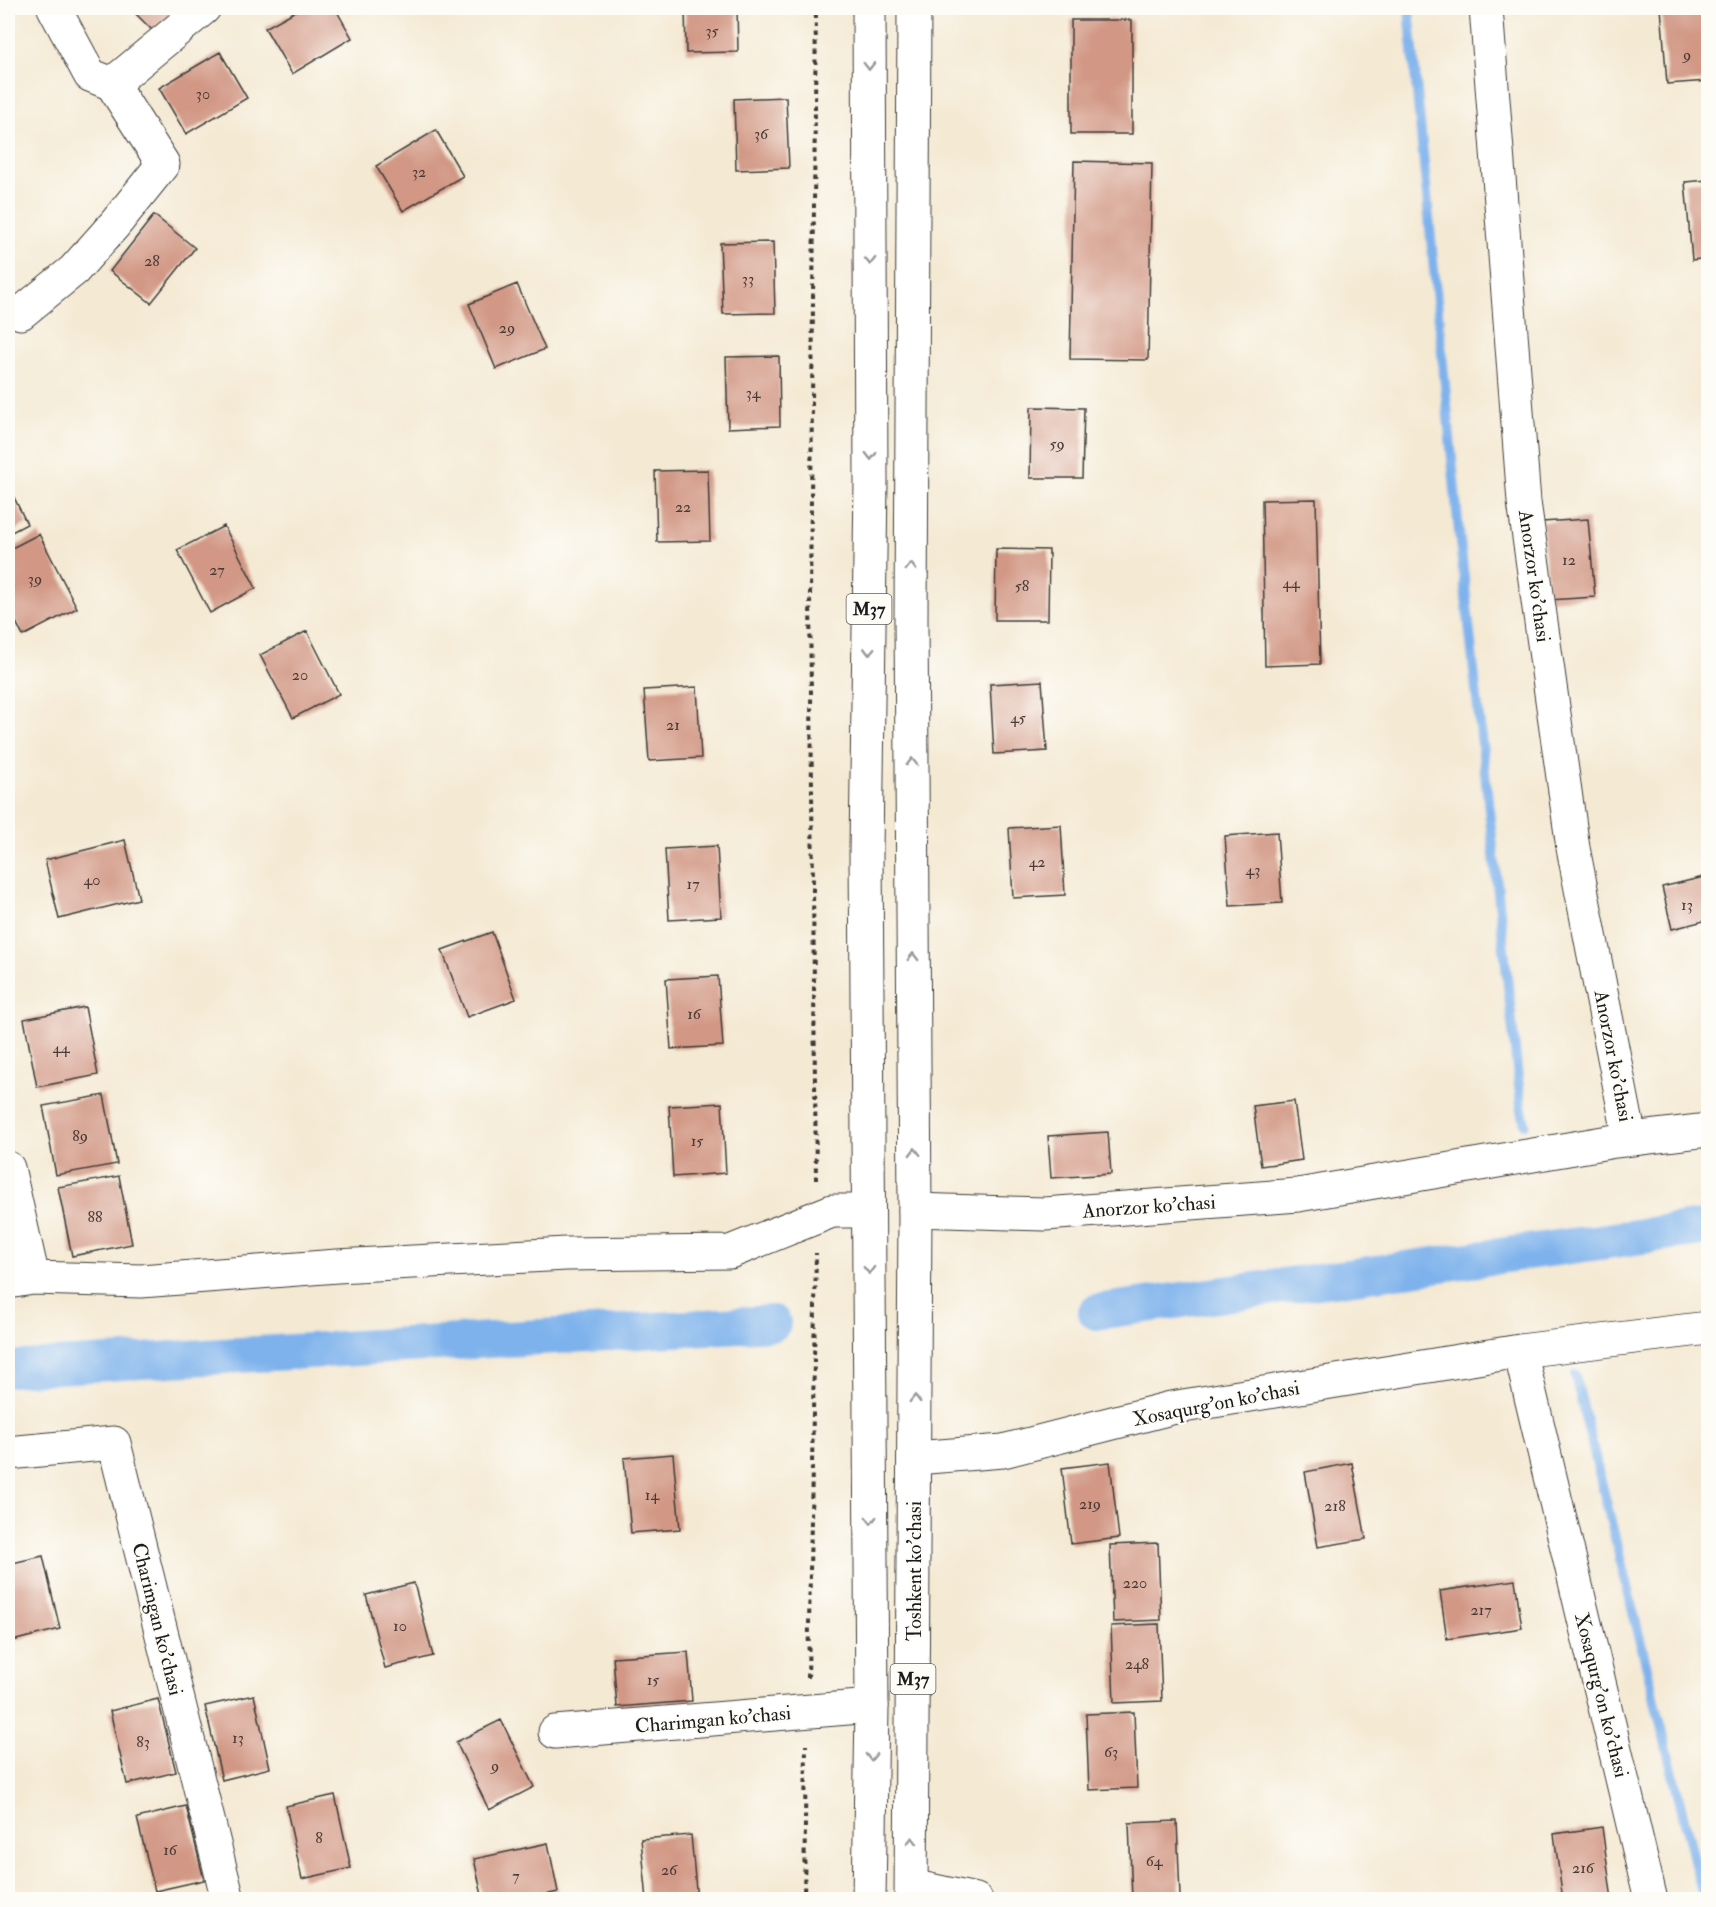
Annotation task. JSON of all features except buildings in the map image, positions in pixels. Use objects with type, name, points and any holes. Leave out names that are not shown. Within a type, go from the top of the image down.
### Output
[{"type":"main road","points":[[21,313],[74,270],[115,224],[163,164],[112,84],[90,75],[54,8]]},
{"type":"main road","points":[[112,84],[204,8]]},
{"type":"main road","name":"M37","points":[[869,8],[871,481],[866,852],[872,1706],[869,1899]]},
{"type":"main road","name":"M37","points":[[914,8],[911,618],[915,1458]]},
{"type":"main road","name":"Anorzor ko'chasi","points":[[1486,8],[1524,501],[1573,848],[1630,1139]]},
{"type":"main road","name":"Anorzor ko'chasi","points":[[915,1210],[1045,1214],[1298,1195],[1630,1139],[1708,1130]]},
{"type":"main road","points":[[8,1168],[20,1280],[141,1281],[337,1266],[543,1255],[730,1252],[832,1211],[868,1211]]},
{"type":"main road","name":"Xosaqurg'on ko'chasi","points":[[915,1458],[1003,1450],[1171,1408],[1520,1351],[1708,1330]]},
{"type":"main road","name":"Xosaqurg'on ko'chasi","points":[[1520,1351],[1651,1899]]},
{"type":"main road","name":"Charimgan ko'chasi","points":[[8,1453],[114,1443],[228,1899]]},
{"type":"main road","name":"Toshkent ko'chasi","points":[[911,1893],[915,1458]]},
{"type":"main road","name":"Charimgan ko'chasi","points":[[555,1732],[872,1706]]},
{"type":"main road","points":[[911,1893],[976,1899]]},
{"type":"path","points":[[804,1899],[816,1217],[810,598],[816,8]]},
{"type":"waterway","points":[[1409,8],[1459,532],[1521,1105],[1525,1124]]},
{"type":"waterway","points":[[1096,1312],[1708,1227]]},
{"type":"waterway","points":[[8,1369],[773,1323]]},
{"type":"waterway","points":[[1575,1375],[1704,1900]]}]
